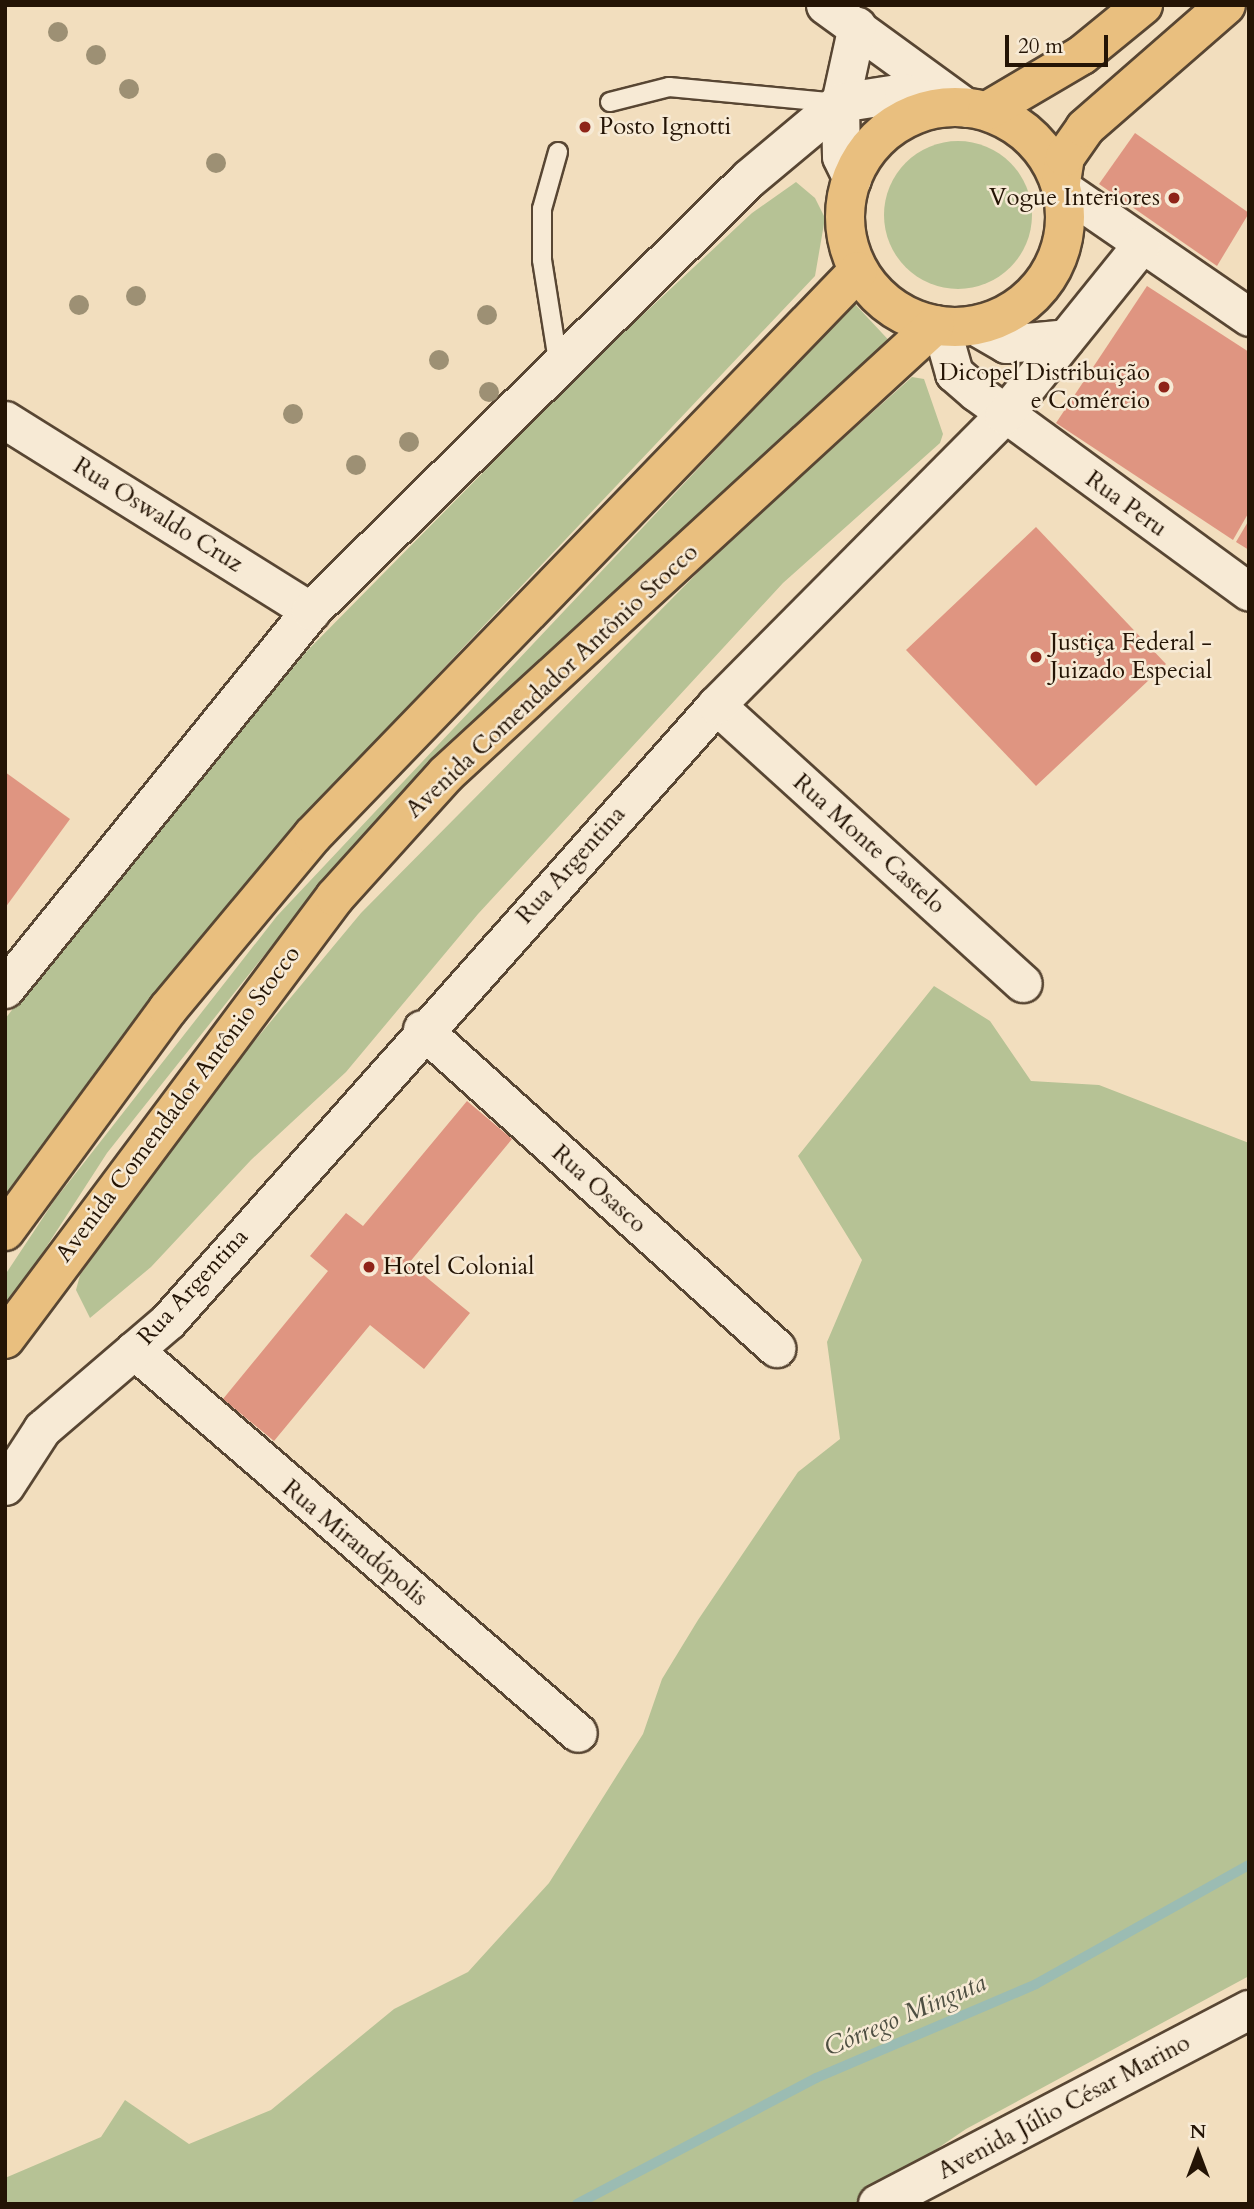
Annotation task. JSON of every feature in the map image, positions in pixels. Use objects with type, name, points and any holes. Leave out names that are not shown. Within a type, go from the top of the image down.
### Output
[{"type":"main road","points":[[1143,5],[1082,55],[968,108],[897,123],[876,140],[852,179],[844,217],[858,271],[900,313],[951,326],[1023,305],[1055,265],[1064,240],[1062,186],[1065,157],[1085,128],[1226,5]]},
{"type":"main road","points":[[968,108],[1029,134],[1062,186]]},
{"type":"main road","points":[[5,1231],[168,1009],[313,835],[858,271]]},
{"type":"main road","name":"Avenida Comendador Antônio Stocco","points":[[5,1339],[335,897],[446,774],[951,326]]},
{"type":"street","points":[[825,5],[968,108]]},
{"type":"street","points":[[852,179],[841,156],[840,103],[857,26]]},
{"type":"street","points":[[5,989],[310,611],[749,179],[840,103],[904,93],[968,108]]},
{"type":"street","points":[[1062,186],[1141,245],[1249,317]]},
{"type":"street","name":"Rua Argentina","points":[[5,1486],[42,1429],[168,1321],[422,1029],[716,705],[1004,415],[1141,245]]},
{"type":"street","points":[[951,326],[1006,344],[1066,338]]},
{"type":"street","name":"Rua Peru","points":[[951,326],[954,373],[1004,415],[1249,592]]},
{"type":"street","name":"Rua Oswaldo Cruz","points":[[5,420],[310,611]]},
{"type":"street","name":"Rua Monte Castelo","points":[[716,705],[1023,984]]},
{"type":"street","name":"Rua Osasco","points":[[422,1029],[776,1348]]},
{"type":"street","name":"Rua Mirandópolis","points":[[134,1350],[578,1733]]},
{"type":"street","name":"Avenida Júlio César Marino","points":[[878,2204],[1249,2010]]},
{"type":"lane","points":[[610,102],[669,87],[840,103]]},
{"type":"lane","points":[[558,152],[542,209],[542,260],[559,367]]},
{"type":"green space","points":[[958,141],[986,147],[999,153],[1010,163],[1020,174],[1026,187],[1032,215],[1026,243],[1020,256],[1010,267],[999,277],[986,283],[958,289],[930,283],[917,277],[906,267],[896,256],[890,243],[884,215],[890,187],[896,174],[906,163],[917,153],[930,147]]},
{"type":"green space","points":[[796,182],[815,198],[825,218],[815,276],[404,710],[193,947],[5,1197],[5,1019],[52,958],[307,651],[590,364],[752,213]]},
{"type":"green space","points":[[854,303],[896,348],[545,655],[297,914],[107,1153],[5,1311],[5,1275],[54,1201],[277,916]]},
{"type":"green space","points":[[912,377],[924,379],[943,434],[940,443],[783,583],[478,914],[346,1072],[251,1160],[151,1267],[90,1318],[76,1290],[80,1275],[203,1103],[361,913],[731,539]]},
{"type":"green space","points":[[934,986],[990,1021],[1031,1081],[1099,1085],[1249,1143],[1249,1976],[966,2129],[856,2204],[5,2204],[5,2178],[101,2137],[125,2100],[189,2144],[271,2110],[394,2009],[468,1972],[549,1883],[643,1734],[662,1679],[698,1620],[798,1472],[840,1439],[827,1342],[862,1260],[798,1156]]},
{"type":"building","name":"Vogue Interiores","points":[[1135,133],[1249,213],[1217,266],[1099,184]]},
{"type":"building","name":"Dicopel Distribuição e Comércio","points":[[1147,286],[1249,352],[1249,512],[1233,540],[1056,423]]},
{"type":"building","points":[[1249,520],[1249,550],[1236,542]]},
{"type":"building","name":"Justiça Federal - Juizado Especial","points":[[1036,527],[1166,664],[1036,786],[906,650]]},
{"type":"building","points":[[5,772],[70,819],[5,908]]},
{"type":"building","name":"Hotel Colonial","points":[[467,1101],[512,1139],[409,1263],[470,1313],[424,1369],[370,1325],[274,1441],[223,1399],[328,1271],[310,1256],[346,1213],[363,1226]]},
{"type":"waterway","name":"Córrego Minguta","points":[[577,2204],[816,2078],[1036,1984],[1249,1865]]},
{"type":"place","name":"Posto Ignotti","points":[[585,127]]},
{"type":"place","name":"Vogue Interiores","points":[[1174,198]]},
{"type":"place","name":"Dicopel Distribuição e Comércio","points":[[1164,387]]},
{"type":"place","name":"Justiça Federal - Juizado Especial","points":[[1036,657]]},
{"type":"place","name":"Hotel Colonial","points":[[369,1267]]}]
